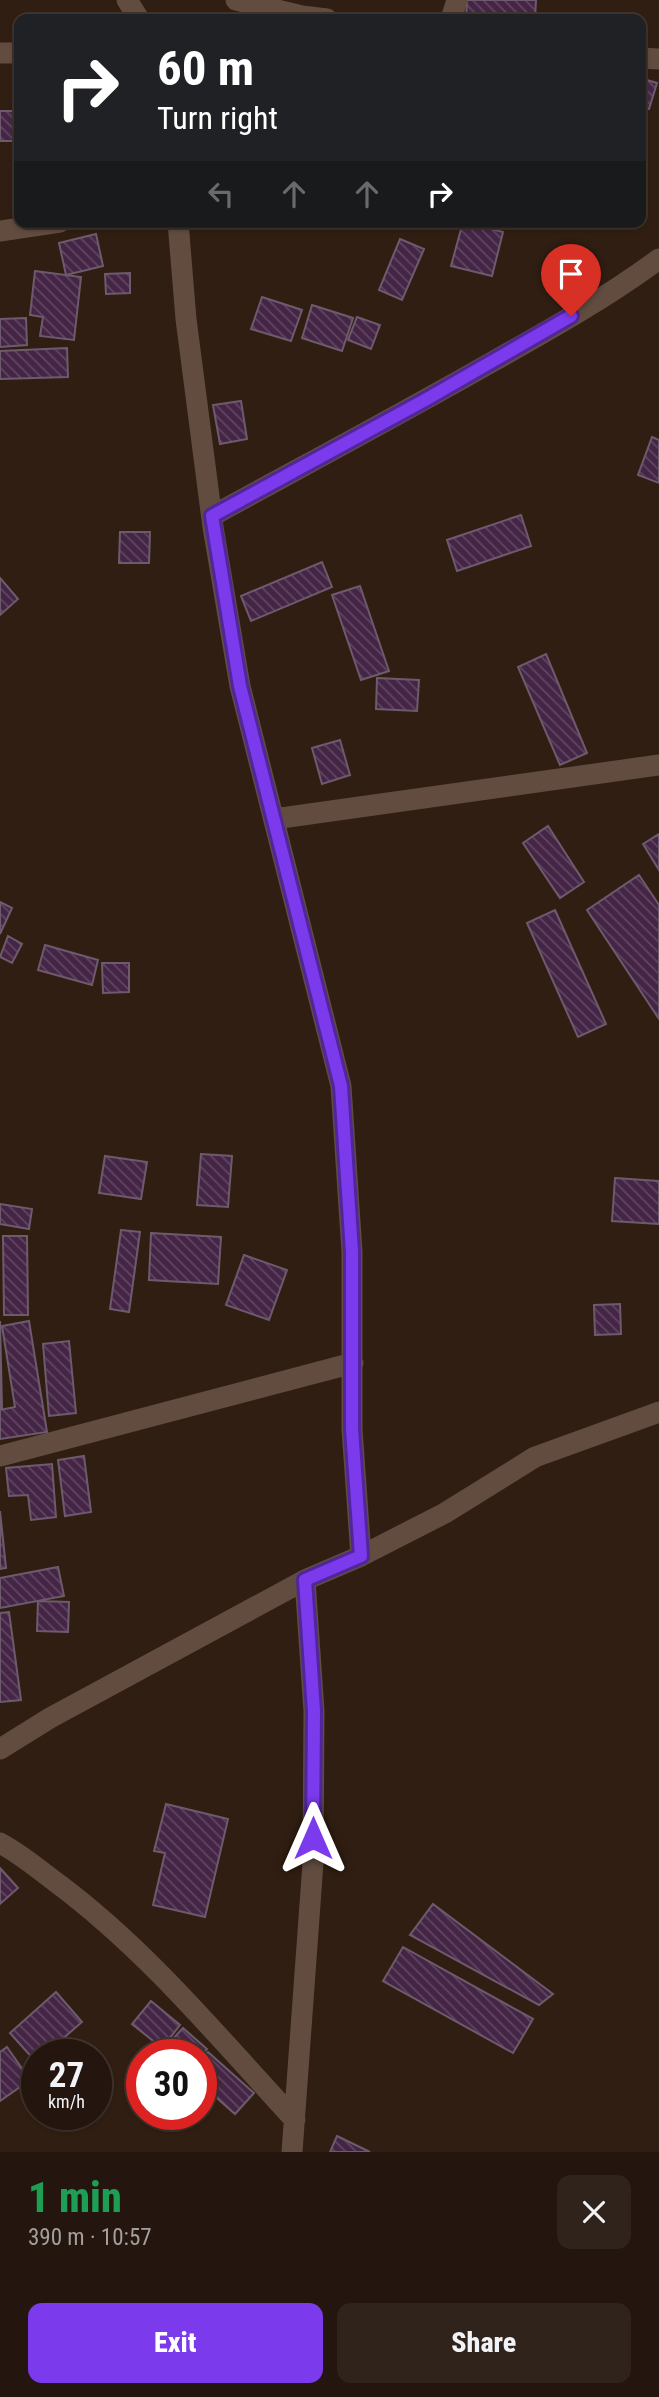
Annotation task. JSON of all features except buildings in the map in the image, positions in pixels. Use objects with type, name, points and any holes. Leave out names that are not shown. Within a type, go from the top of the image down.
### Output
[{"type":"street","points":[[236,0],[294,14]]},
{"type":"street","points":[[0,231],[20,228]]},
{"type":"street","points":[[178,228],[186,319],[212,516],[240,686],[341,1086],[352,1252],[352,1429],[361,1556]]},
{"type":"street","points":[[212,516],[515,349],[616,290],[659,259]]},
{"type":"street","points":[[274,819],[659,765]]},
{"type":"street","points":[[0,1456],[353,1363]]},
{"type":"street","points":[[0,1749],[50,1718],[305,1580],[361,1556],[445,1513],[535,1457],[659,1412]]},
{"type":"street","points":[[292,2152],[313,1863],[314,1711],[305,1580]]},
{"type":"street","points":[[0,1843],[78,1899],[146,1958],[295,2120]]},
{"type":"route","points":[[313,1838],[314,1711],[305,1580],[361,1556],[352,1429],[352,1252],[341,1086],[240,686],[212,516],[425,400],[571,316]]}]
